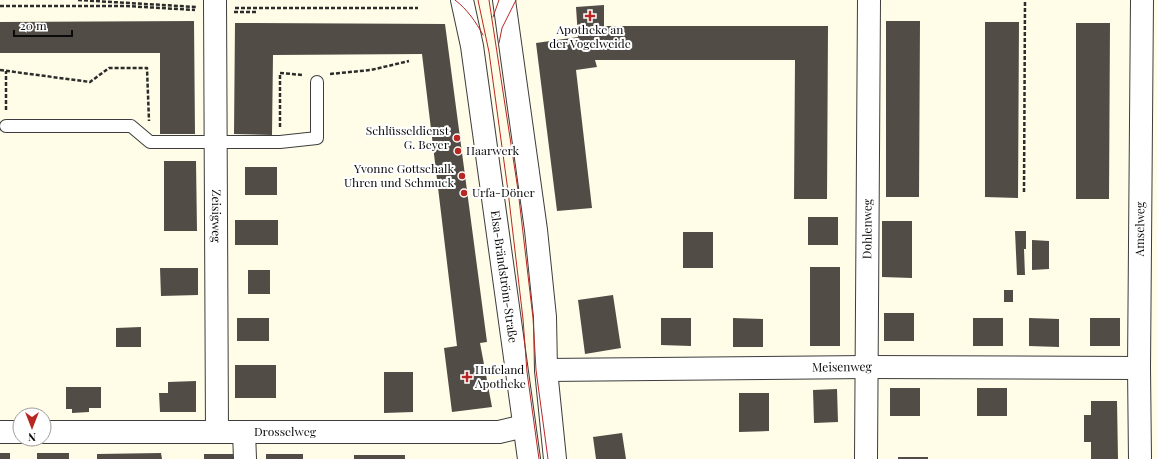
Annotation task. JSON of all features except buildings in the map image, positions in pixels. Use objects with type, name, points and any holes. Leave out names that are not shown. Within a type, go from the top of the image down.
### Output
[{"type":"street","name":"Elsa-Brändström-Straße","points":[[462,0],[472,46],[529,459]]},
{"type":"street","points":[[504,0],[536,230],[545,317],[546,370],[555,459]]},
{"type":"street","name":"Dohlenweg","points":[[866,459],[868,367],[869,0]]},
{"type":"street","name":"Amselweg","points":[[1140,459],[1139,368],[1142,0]]},
{"type":"street","name":"Zeisigweg","points":[[216,7],[217,432]]},
{"type":"street","name":"Meisenweg","points":[[546,370],[868,367],[1139,368]]},
{"type":"street","name":"Drosselweg","points":[[52,432],[499,432],[524,426]]},
{"type":"street","points":[[0,432],[12,432]]},
{"type":"street","points":[[244,432],[245,459]]},
{"type":"lane","points":[[6,126],[131,126],[150,142],[280,142],[317,138],[317,82]]},
{"type":"path","points":[[78,0],[216,7],[257,12]]},
{"type":"path","points":[[1024,192],[1025,0]]},
{"type":"path","points":[[0,6],[418,8]]},
{"type":"path","points":[[0,70],[90,82],[109,68],[147,68],[150,142]]},
{"type":"path","points":[[6,71],[6,126]]},
{"type":"tram line","points":[[455,0],[471,16],[483,35]]},
{"type":"tram line","points":[[478,0],[489,52],[508,191],[523,319],[527,372],[539,459]]},
{"type":"tram line","points":[[489,0],[518,190],[533,318],[536,370],[548,459]]},
{"type":"tram line","points":[[493,17],[499,0]]},
{"type":"tram line","points":[[499,43],[502,28],[516,0]]},
{"type":"place","name":"Apotheke an der Vogelweide","points":[[590,16]]},
{"type":"place","name":"Schlüsseldienst G. Beyer","points":[[457,138]]},
{"type":"place","name":"Haarwerk","points":[[458,151]]},
{"type":"place","name":"Yvonne Gottschalk Uhren und Schmuck","points":[[462,176]]},
{"type":"place","name":"Urfa-Döner","points":[[464,193]]},
{"type":"place","name":"Hufeland Apotheke","points":[[467,377]]}]
